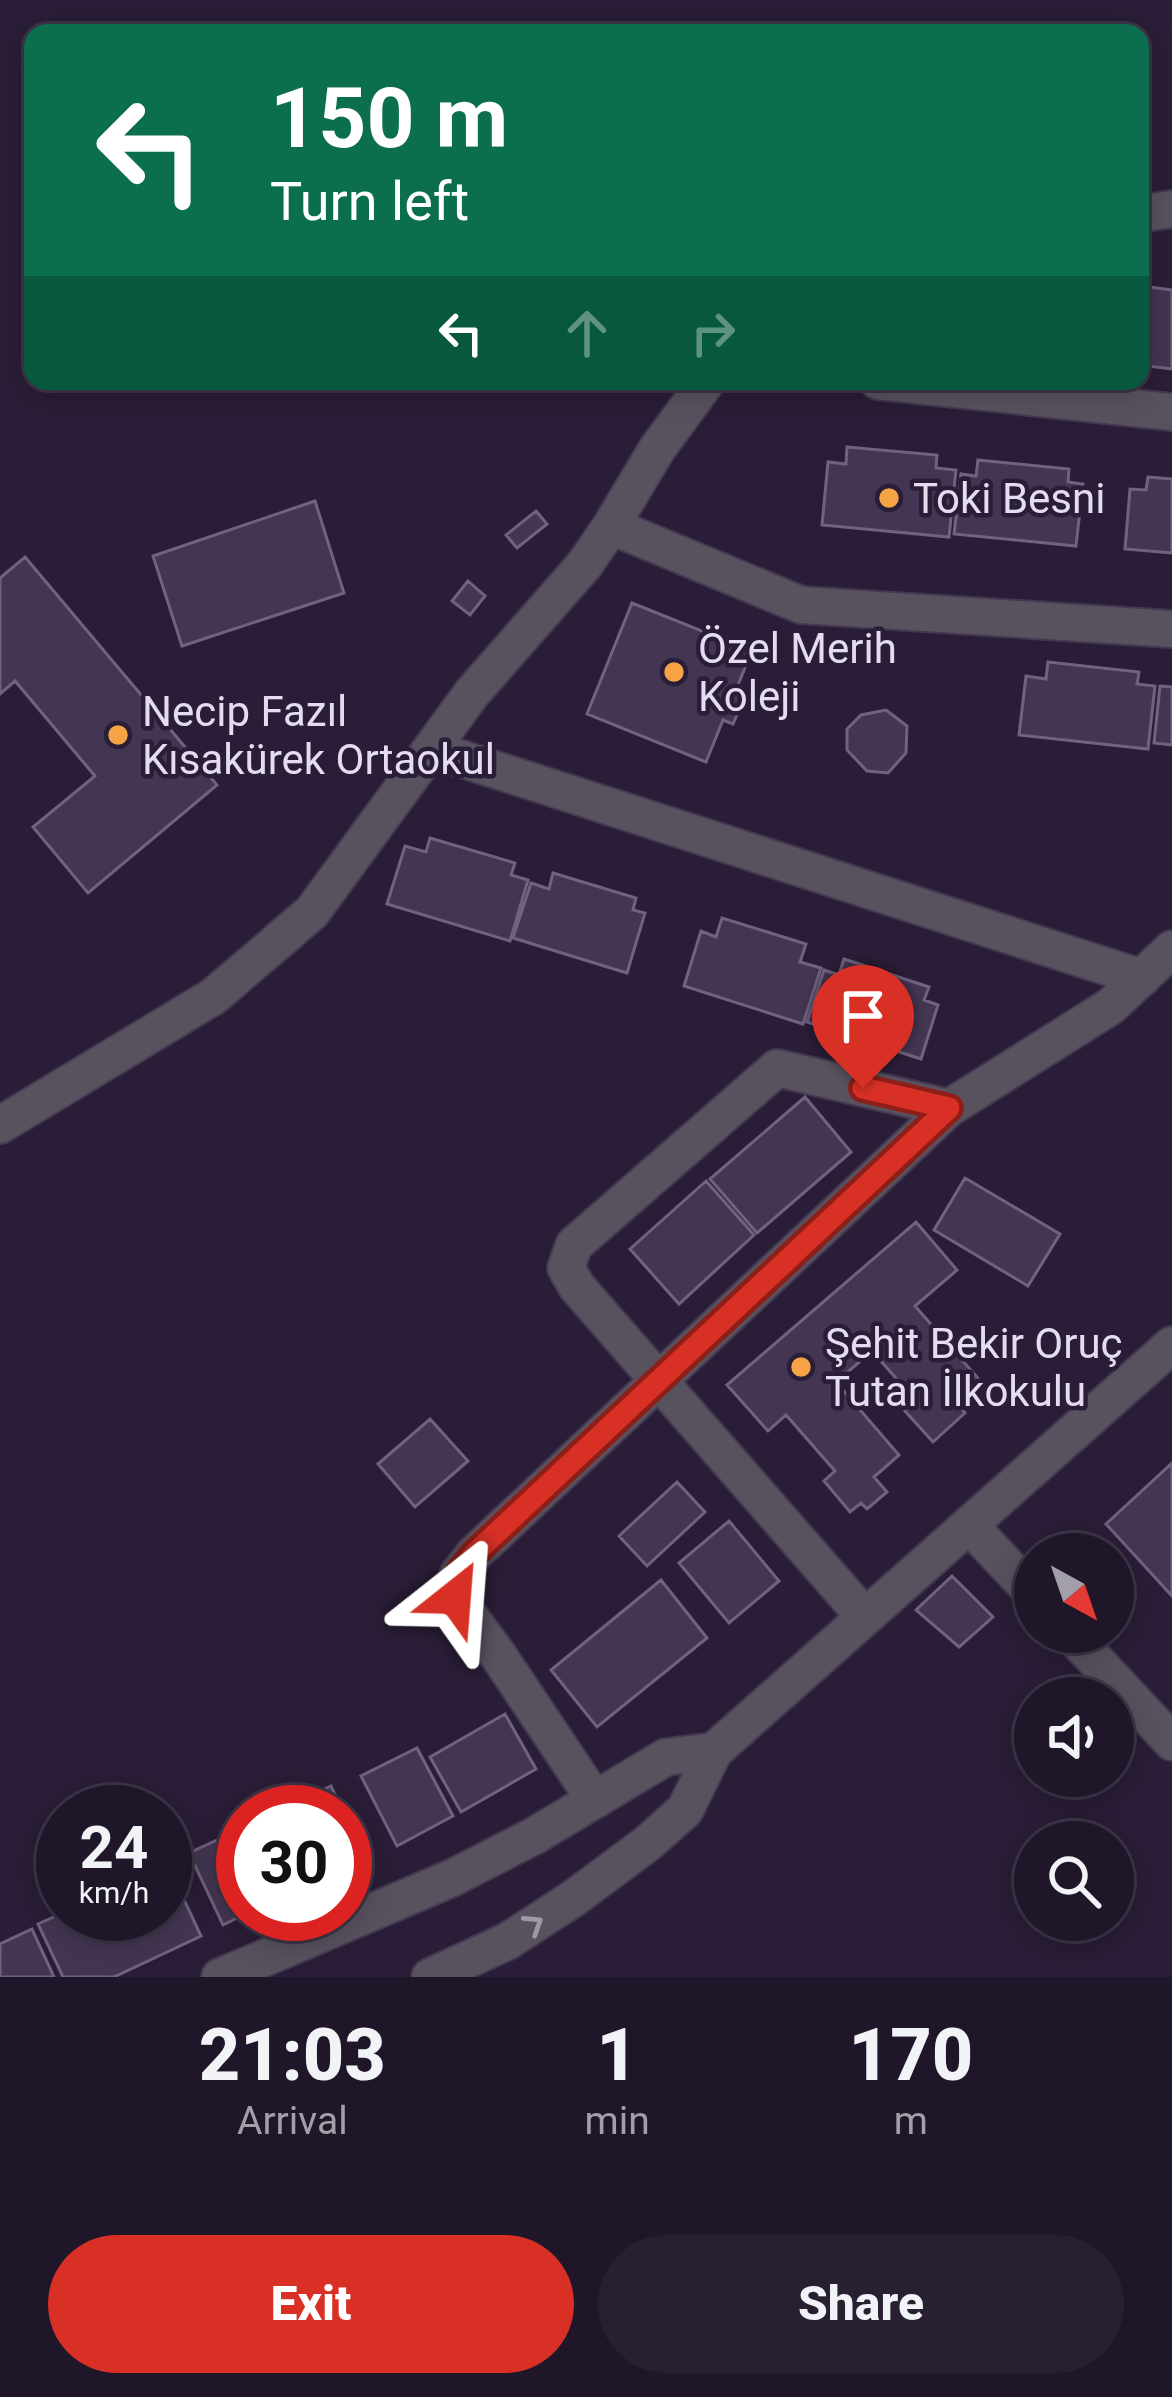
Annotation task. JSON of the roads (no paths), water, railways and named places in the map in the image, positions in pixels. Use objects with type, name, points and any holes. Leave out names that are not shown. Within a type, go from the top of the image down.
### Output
[{"type":"street","points":[[0,1125],[214,996],[312,912],[472,693],[585,564],[700,390]]},
{"type":"street","points":[[963,390],[1172,412]]},
{"type":"street","points":[[611,526],[802,604],[1172,629]]},
{"type":"street","points":[[431,749],[1164,959]]},
{"type":"street","points":[[595,1800],[455,1597],[458,1574],[949,1108],[1111,1006],[1164,959]]},
{"type":"street","points":[[865,1617],[566,1268],[574,1245],[777,1068],[949,1108]]},
{"type":"street","points":[[430,1977],[508,1941],[647,1843],[685,1810],[714,1751],[1172,1346]]},
{"type":"street","points":[[969,1525],[1014,1573]]},
{"type":"street","points":[[1089,1653],[1172,1742]]},
{"type":"street","points":[[220,1977],[452,1877],[534,1836],[666,1757],[714,1751]]},
{"type":"place","name":"Toki Besni","points":[[889,498]]},
{"type":"place","name":"Özel Merih Koleji","points":[[674,672]]},
{"type":"place","name":"Necip Fazıl Kısakürek Ortaokul","points":[[118,735]]},
{"type":"place","name":"Şehit Bekir Oruç Tutan İlkokulu","points":[[801,1367]]}]
